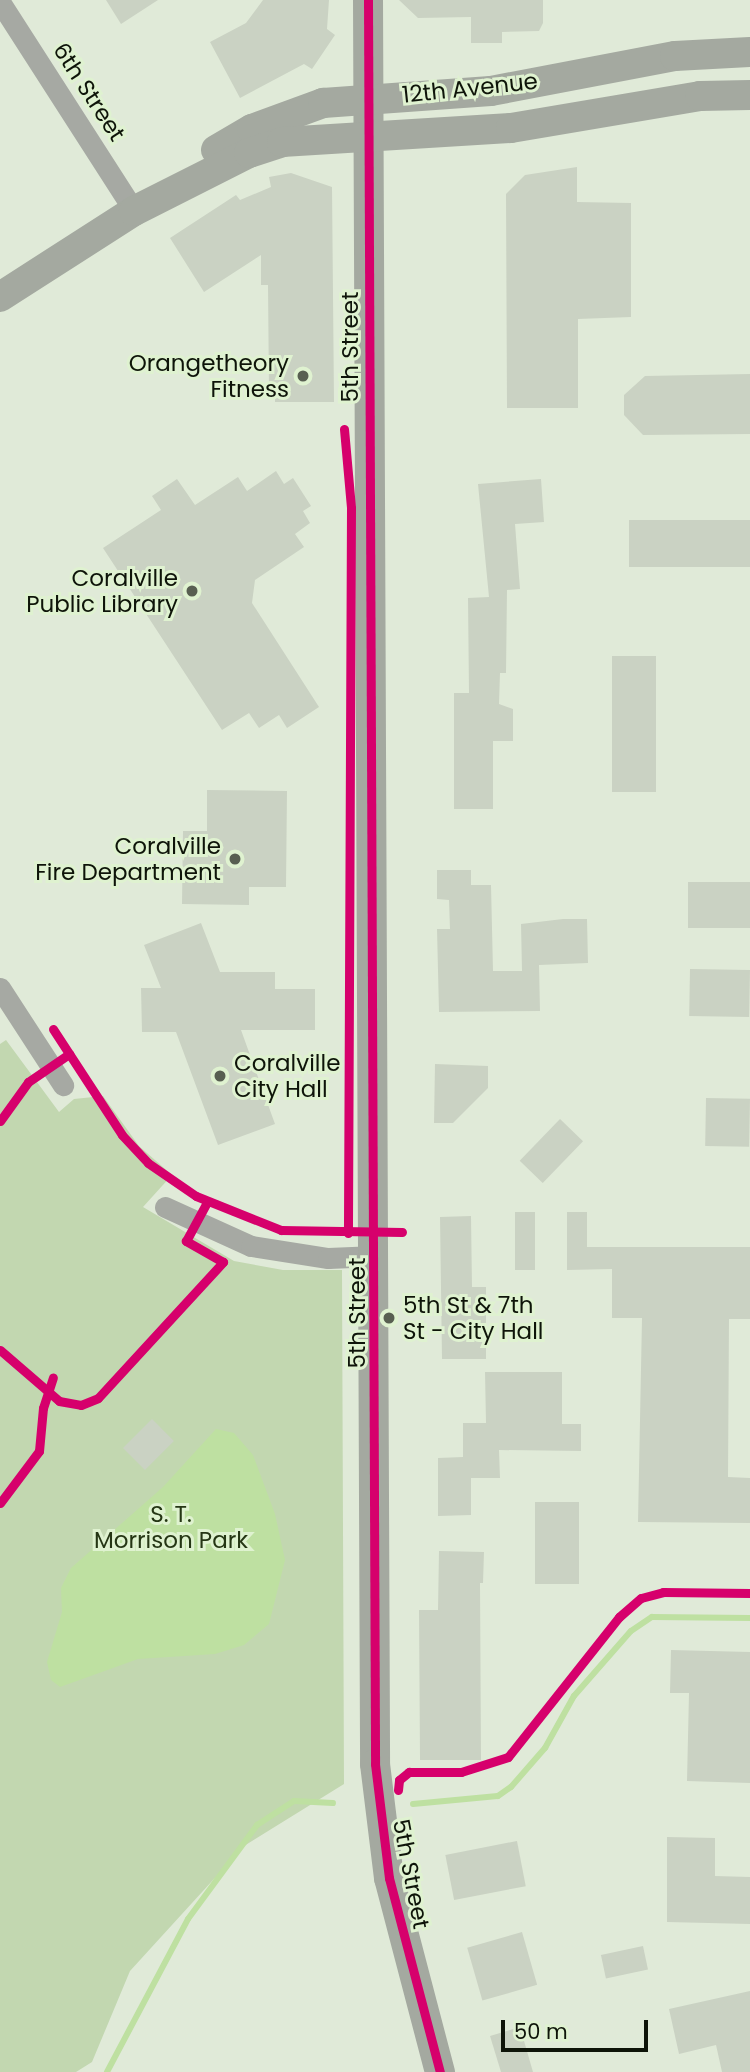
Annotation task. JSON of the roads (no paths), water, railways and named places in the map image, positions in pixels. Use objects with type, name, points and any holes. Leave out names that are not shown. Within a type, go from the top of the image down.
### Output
[{"type":"street","name":"5th Street","points":[[368,0],[376,1256],[375,1764],[379,1817],[392,1892],[440,2072]]},
{"type":"street","name":"6th Street","points":[[0,2],[134,211]]},
{"type":"street","name":"12th Avenue","points":[[0,297],[134,211],[252,129],[323,103],[491,91],[675,56],[750,52]]},
{"type":"street","name":"12th Avenue","points":[[134,211],[249,153],[316,137],[538,125],[700,96],[750,95]]},
{"type":"street","points":[[0,988],[63,1085]]},
{"type":"street","points":[[165,1207],[214,1232],[264,1249],[328,1258],[376,1256]]},
{"type":"waterway","points":[[413,1804],[498,1796],[511,1787],[545,1748],[574,1696],[631,1631],[652,1617],[750,1618]]},
{"type":"waterway","points":[[107,2072],[188,1919],[257,1825],[294,1801],[333,1803]]},
{"type":"place","name":"Orangetheory Fitness","points":[[303,376]]},
{"type":"place","name":"Coralville Public Library","points":[[192,591]]},
{"type":"place","name":"Coralville Fire Department","points":[[235,859]]},
{"type":"place","name":"Coralville City Hall","points":[[220,1076]]},
{"type":"place","name":"5th St & 7th St - City Hall","points":[[389,1318]]},
{"type":"park label","name":"S. T. Morrison Park","points":[[171,1527]]}]
